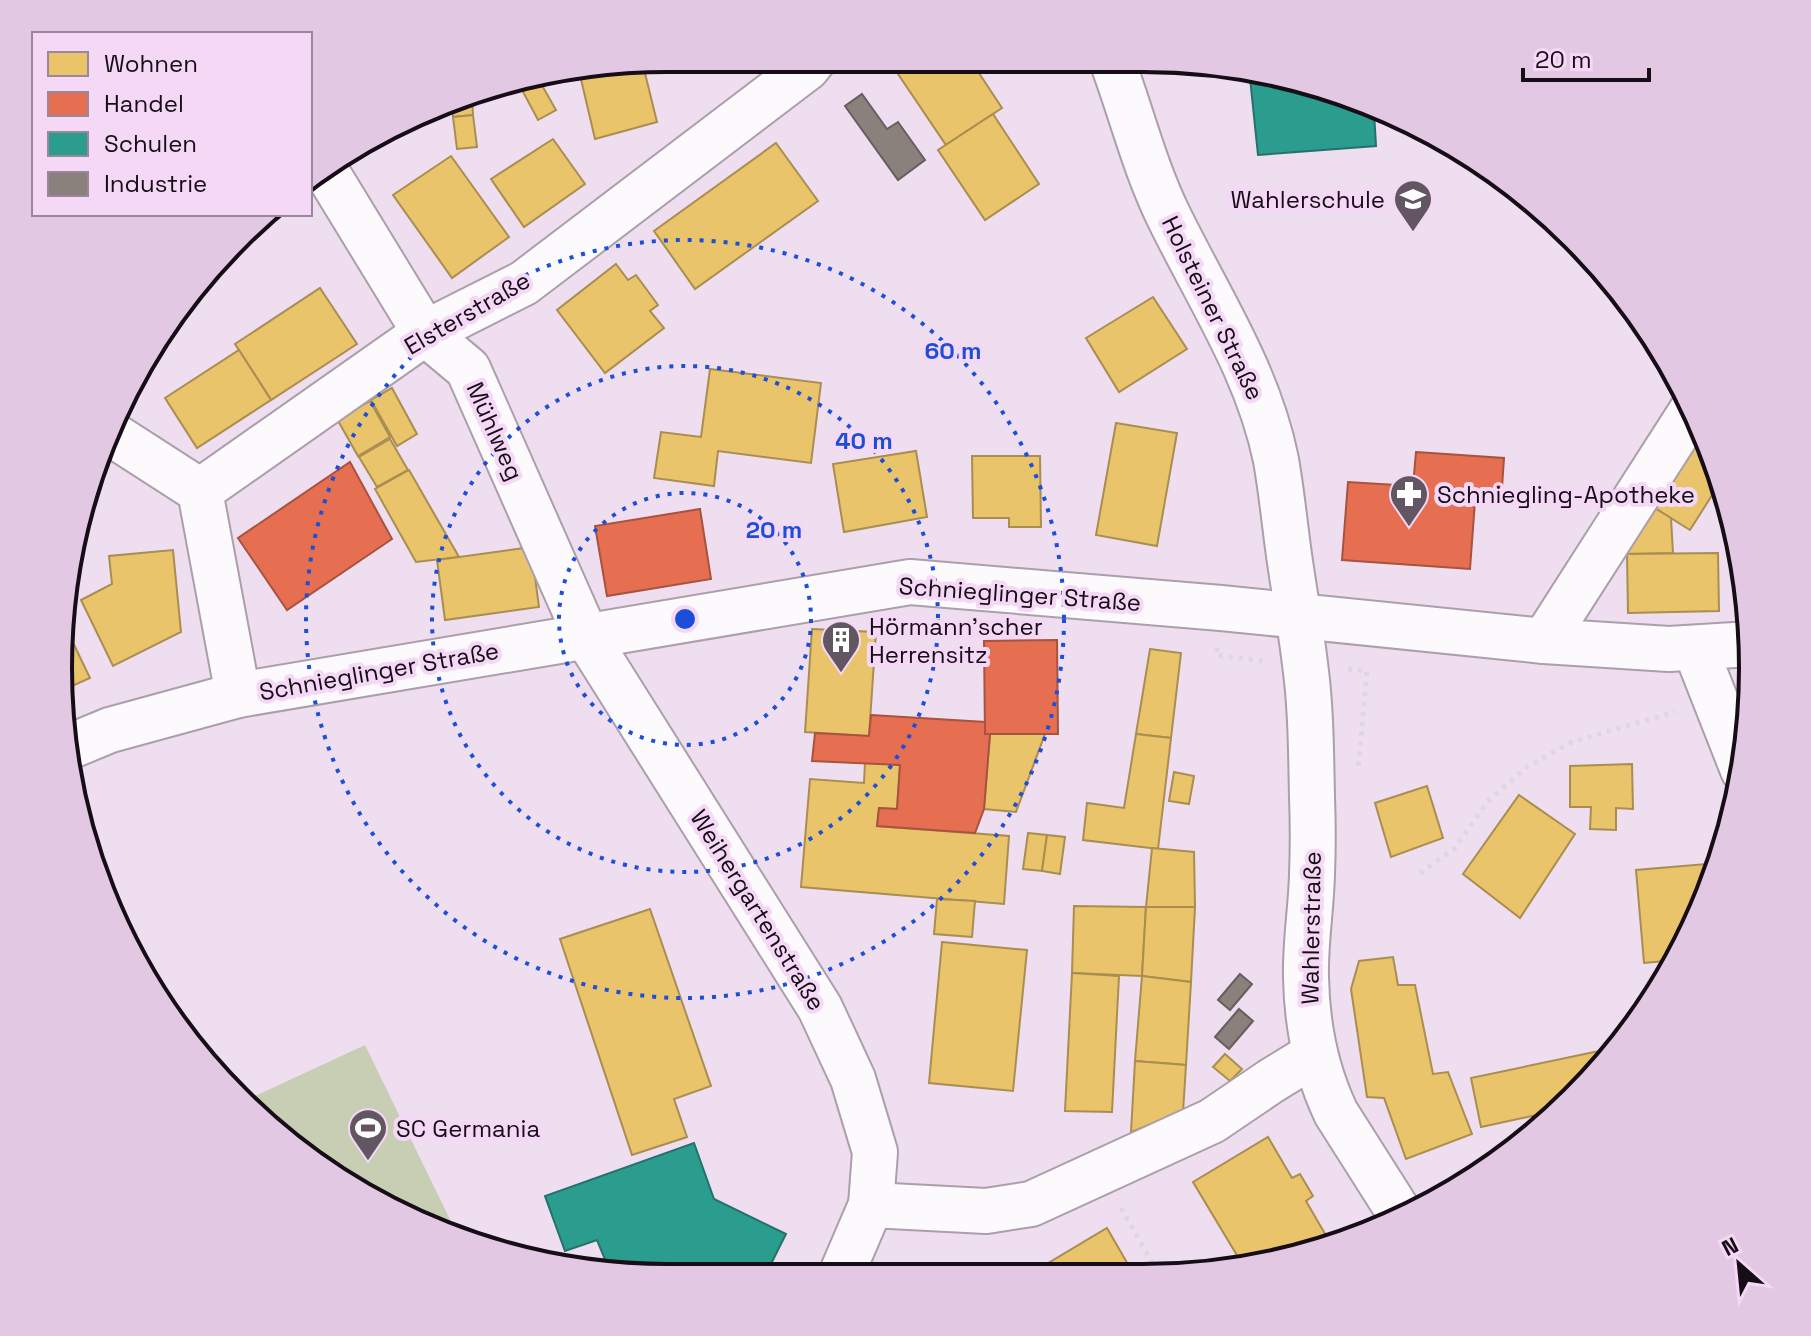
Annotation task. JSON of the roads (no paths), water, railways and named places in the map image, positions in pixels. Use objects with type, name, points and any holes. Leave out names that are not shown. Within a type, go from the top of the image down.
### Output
[{"type":"street","name":"Elsterstraße","points":[[200,491],[425,333],[524,283],[802,72]]},
{"type":"street","name":"Holsteiner Straße","points":[[1121,72],[1138,140],[1168,214],[1230,332],[1260,401],[1276,460],[1298,617]]},
{"type":"street","name":"Mühlweg","points":[[330,177],[425,333],[468,369],[586,636]]},
{"type":"street","points":[[1544,641],[1685,421]]},
{"type":"street","points":[[118,438],[200,491],[238,695]]},
{"type":"street","name":"Schnieglinger Straße","points":[[77,744],[110,730],[238,695],[910,582],[1221,608],[1544,641],[1669,649],[1738,645]]},
{"type":"street","name":"Wahlerstraße","points":[[1298,617],[1305,665],[1310,743],[1312,876],[1306,977],[1315,1054],[1336,1113],[1396,1208]]},
{"type":"street","name":"Weihergartenstraße","points":[[586,636],[820,1008],[853,1079],[875,1152],[871,1205],[846,1264]]},
{"type":"street","points":[[1695,648],[1734,747]]},
{"type":"street","points":[[871,1205],[986,1211],[1031,1204],[1212,1121],[1315,1054]]},
{"type":"place","name":"Wahlerschule","points":[[1413,233]]},
{"type":"place","name":"Schniegling-Apotheke","points":[[1409,528]]},
{"type":"place","name":"Hörmann’scher Herrensitz","points":[[841,674]]},
{"type":"place","name":"SC Germania","points":[[368,1162]]}]
